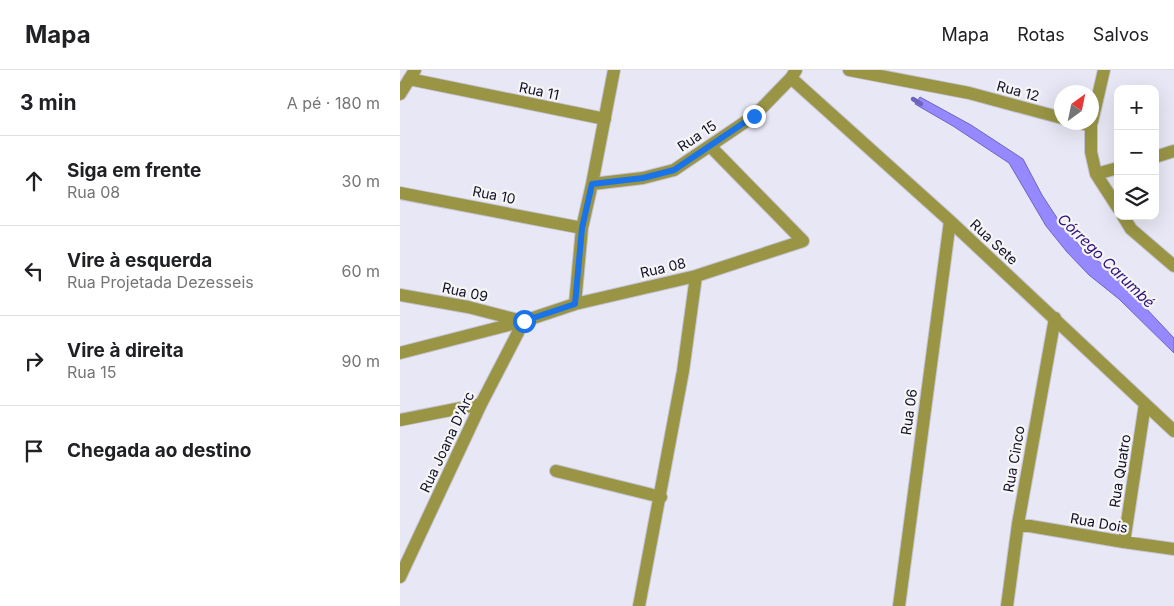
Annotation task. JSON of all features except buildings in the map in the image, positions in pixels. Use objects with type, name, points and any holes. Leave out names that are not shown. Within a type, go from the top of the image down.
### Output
[{"type":"street","points":[[575,304],[582,228],[614,70]]},
{"type":"street","name":"Rua 12","points":[[849,70],[970,93],[1054,116]]},
{"type":"street","points":[[1099,91],[1104,70]]},
{"type":"street","name":"Rua 15","points":[[592,184],[643,178],[674,170],[754,116],[794,74]]},
{"type":"street","name":"Rua Sete","points":[[794,74],[1174,431]]},
{"type":"street","points":[[400,94],[412,75]]},
{"type":"street","name":"Rua 11","points":[[412,75],[604,119]]},
{"type":"street","points":[[1091,130],[1091,152],[1096,174],[1114,202]]},
{"type":"street","name":"Rua 08","points":[[400,354],[524,321],[575,304],[696,276],[803,241],[710,146]]},
{"type":"street","points":[[1159,156],[1174,151]]},
{"type":"street","points":[[1096,174],[1114,169]]},
{"type":"street","name":"Rua 10","points":[[400,193],[582,228]]},
{"type":"street","points":[[1125,220],[1131,229],[1174,266]]},
{"type":"street","name":"Rua 06","points":[[899,606],[950,221]]},
{"type":"street","points":[[639,606],[661,497],[683,371],[696,276]]},
{"type":"street","name":"Rua 09","points":[[400,295],[468,307],[524,321]]},
{"type":"street","name":"Rua Cinco","points":[[1007,606],[1018,524],[1054,318]]},
{"type":"street","name":"Rua Joana D'Arc","points":[[400,577],[482,404],[524,321]]},
{"type":"street","points":[[400,420],[482,404]]},
{"type":"street","name":"Rua Quatro","points":[[1124,542],[1145,404]]},
{"type":"street","points":[[556,471],[661,497]]},
{"type":"street","name":"Rua Dois","points":[[1018,524],[1174,549]]},
{"type":"shaded area","points":[[920,97],[971,125],[1023,159],[1042,195],[1059,221],[1084,251],[1109,269],[1174,338],[1174,353],[1119,299],[1089,275],[1067,252],[1046,226],[1009,163],[953,126],[915,104]]},
{"type":"waterway","name":"Córrego Carumbé","points":[[913,99],[921,104]]},
{"type":"route","points":[[524,321],[575,304],[582,228],[592,184],[643,178],[674,170],[754,116]]}]
